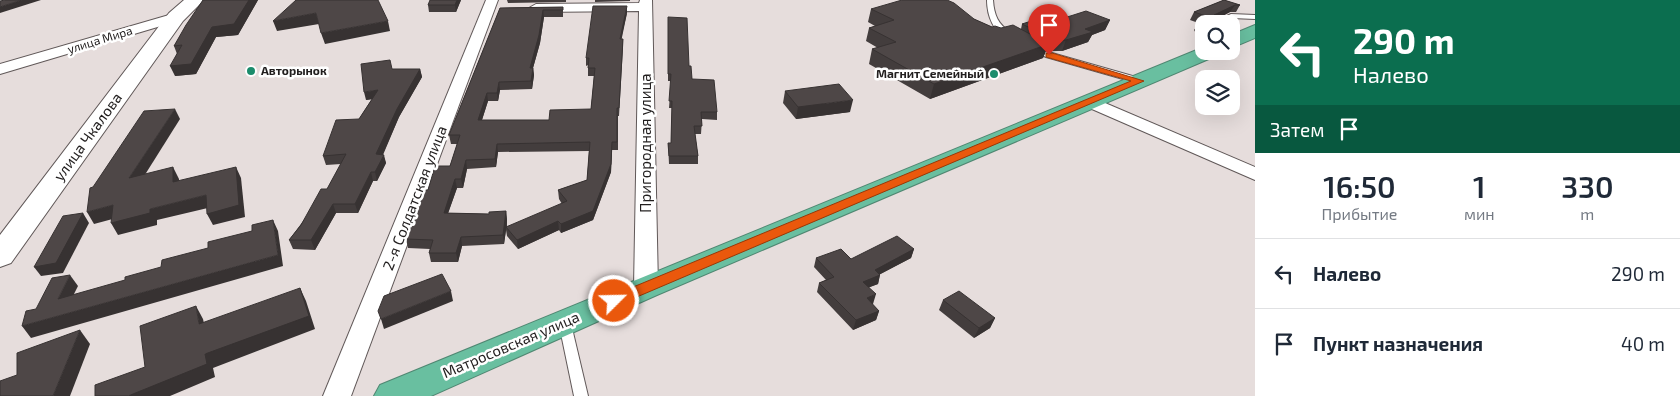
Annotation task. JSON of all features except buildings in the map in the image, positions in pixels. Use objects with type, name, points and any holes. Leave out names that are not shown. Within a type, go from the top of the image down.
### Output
[{"type":"highway","points":[[1240,38],[1255,32]]},
{"type":"highway","name":"Матросовская улица","points":[[393,396],[646,287],[1195,58]]},
{"type":"street","name":"улица Мира","points":[[0,69],[176,17],[195,0]]},
{"type":"street","points":[[518,8],[646,3]]},
{"type":"street","name":"Пригородная улица","points":[[646,3],[646,287]]},
{"type":"street","name":"2-я Солдатская улица","points":[[337,396],[493,6]]},
{"type":"street","name":"улица Чкалова","points":[[0,256],[176,17]]},
{"type":"street","points":[[1091,102],[1255,174]]},
{"type":"lane","points":[[990,0],[990,11],[998,29],[1015,38]]},
{"type":"lane","points":[[1240,16],[1255,17]]},
{"type":"lane","points":[[1024,42],[1049,55],[1140,81]]},
{"type":"lane","points":[[564,322],[581,396]]},
{"type":"place","name":"Авторынок","points":[[251,71]]},
{"type":"place","name":"Магнит Семейный","points":[[994,74]]},
{"type":"route","points":[[614,301],[1140,81],[1049,55]]}]
